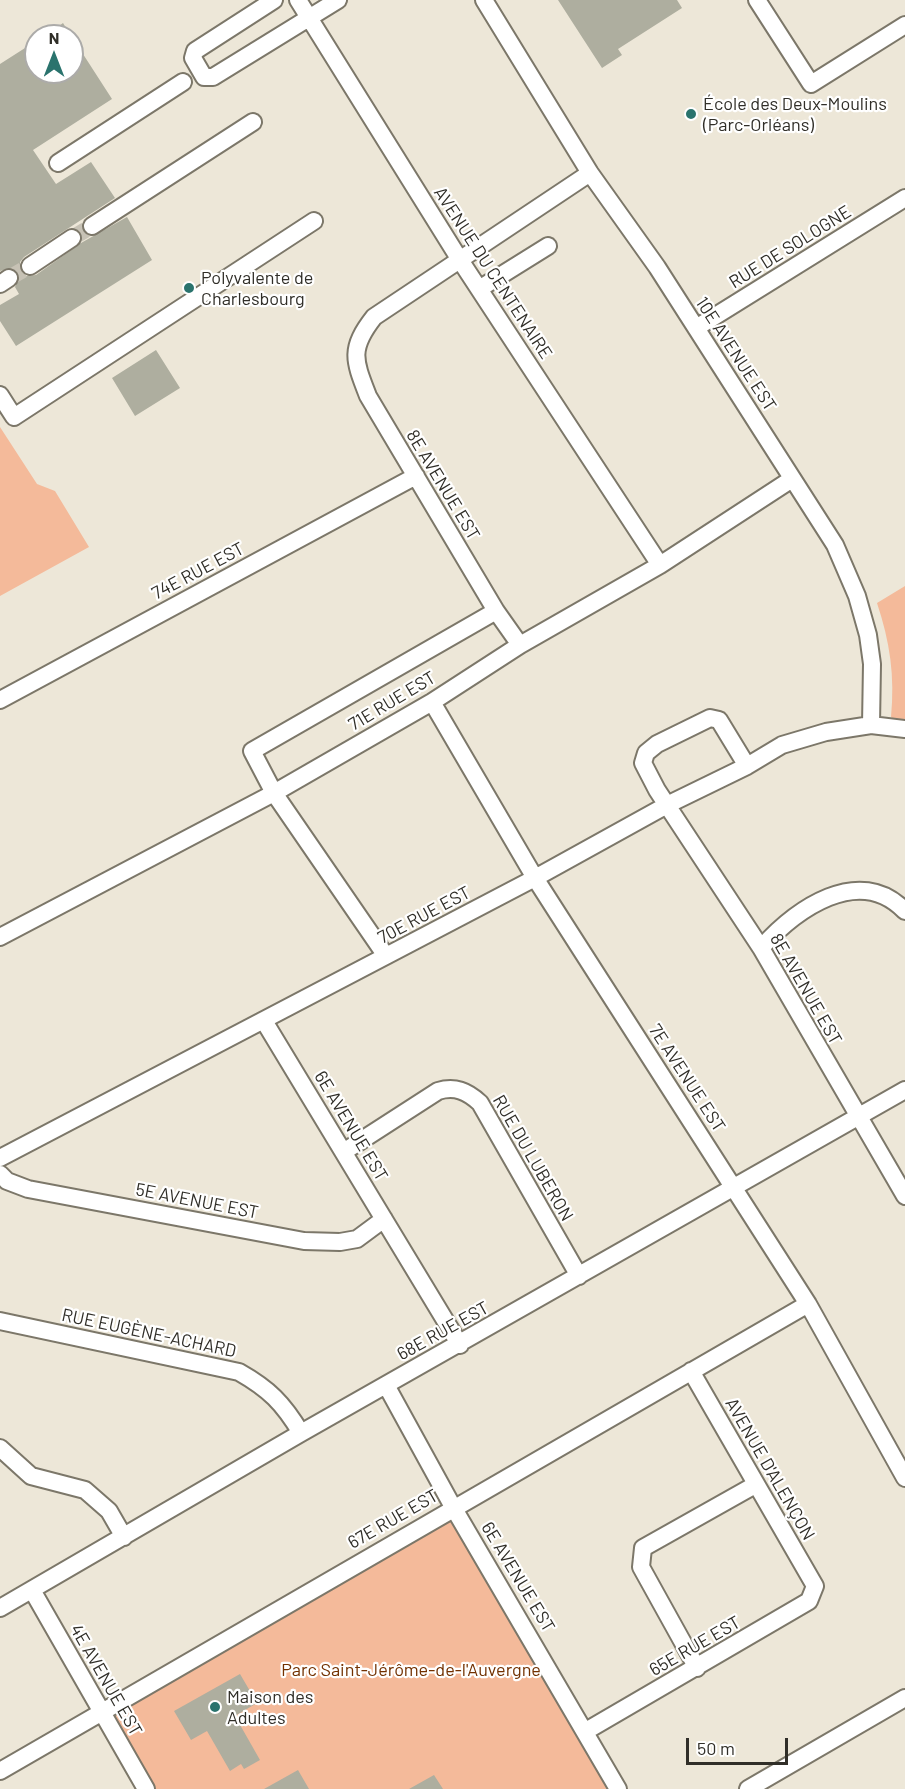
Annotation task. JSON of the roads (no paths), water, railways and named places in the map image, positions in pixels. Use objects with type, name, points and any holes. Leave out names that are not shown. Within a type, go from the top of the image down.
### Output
[{"type":"street","points":[[273,0],[195,51],[193,58],[204,77],[213,77],[339,0]]},
{"type":"street","name":"AVENUE DU CENTENAIRE","points":[[298,0],[460,260],[660,565]]},
{"type":"street","name":"10E AVENUE EST","points":[[484,0],[590,173],[696,328],[835,546],[857,596],[868,635],[872,664],[871,725]]},
{"type":"street","points":[[757,0],[811,84],[905,25]]},
{"type":"street","points":[[58,163],[183,82]]},
{"type":"street","points":[[92,226],[253,122]]},
{"type":"street","points":[[460,260],[590,173]]},
{"type":"street","name":"RUE DE SOLOGNE","points":[[696,328],[905,198]]},
{"type":"street","points":[[0,395],[14,417],[314,221]]},
{"type":"street","points":[[30,266],[72,238]]},
{"type":"street","points":[[479,289],[548,246]]},
{"type":"street","name":"8E AVENUE EST","points":[[460,260],[374,317],[359,336],[356,364],[368,396],[496,611],[520,645]]},
{"type":"street","name":"74E RUE EST","points":[[0,700],[416,476]]},
{"type":"street","name":"71E RUE EST","points":[[0,937],[274,793],[432,702],[520,645],[660,565],[792,479]]},
{"type":"street","name":"71E RUE EST","points":[[274,793],[252,751],[496,611]]},
{"type":"street","name":"7E AVENUE EST","points":[[432,702],[535,879],[808,1304],[905,1478]]},
{"type":"street","name":"8E AVENUE EST","points":[[747,766],[718,720],[702,720],[657,744],[646,753],[644,763],[667,806],[761,948],[905,1196]]},
{"type":"street","points":[[871,725],[905,729]]},
{"type":"street","name":"70E RUE EST","points":[[0,1158],[535,879],[782,745],[826,732],[871,725]]},
{"type":"street","points":[[274,793],[386,957]]},
{"type":"street","points":[[761,948],[782,924],[825,898],[841,892],[875,891],[894,900],[905,910]]},
{"type":"street","name":"6E AVENUE EST","points":[[264,1021],[345,1151],[460,1345]]},
{"type":"street","name":"RUE DU LUBERON","points":[[345,1151],[438,1091],[450,1088],[469,1093],[480,1102],[579,1276]]},
{"type":"street","name":"68E RUE EST","points":[[0,1608],[386,1384],[460,1345],[905,1090]]},
{"type":"street","name":"5E AVENUE EST","points":[[0,1174],[7,1181],[28,1189],[304,1241],[340,1242],[357,1239],[384,1220]]},
{"type":"street","name":"67E RUE EST","points":[[0,1771],[453,1507],[808,1304]]},
{"type":"street","name":"RUE EUGÈNE-ACHARD","points":[[0,1321],[239,1372],[264,1386],[278,1400],[301,1433]]},
{"type":"street","name":"AVENUE D'ALENÇON","points":[[691,1371],[815,1586]]},
{"type":"street","name":"6E AVENUE EST","points":[[386,1384],[453,1507],[618,1789]]},
{"type":"street","points":[[0,1448],[31,1476],[85,1490],[109,1511],[124,1537]]},
{"type":"street","points":[[696,1668],[641,1567],[644,1548],[755,1485]]},
{"type":"street","name":"65E RUE EST","points":[[586,1731],[809,1601],[815,1586]]},
{"type":"street","name":"4E AVENUE EST","points":[[32,1590],[146,1789]]},
{"type":"street","points":[[748,1789],[905,1698]]},
{"type":"tunnel","points":[[72,238],[92,226]]},
{"type":"tunnel","points":[[9,278],[30,266]]},
{"type":"place","name":"École des Deux-Moulins (Parc-Orléans)","points":[[691,114]]},
{"type":"place","name":"Polyvalente de Charlesbourg","points":[[189,288]]},
{"type":"place","name":"Maison des Adultes","points":[[215,1707]]},
{"type":"park label","name":"Parc Saint-Jérôme-de-l'Auvergne","points":[[411,1670]]}]
